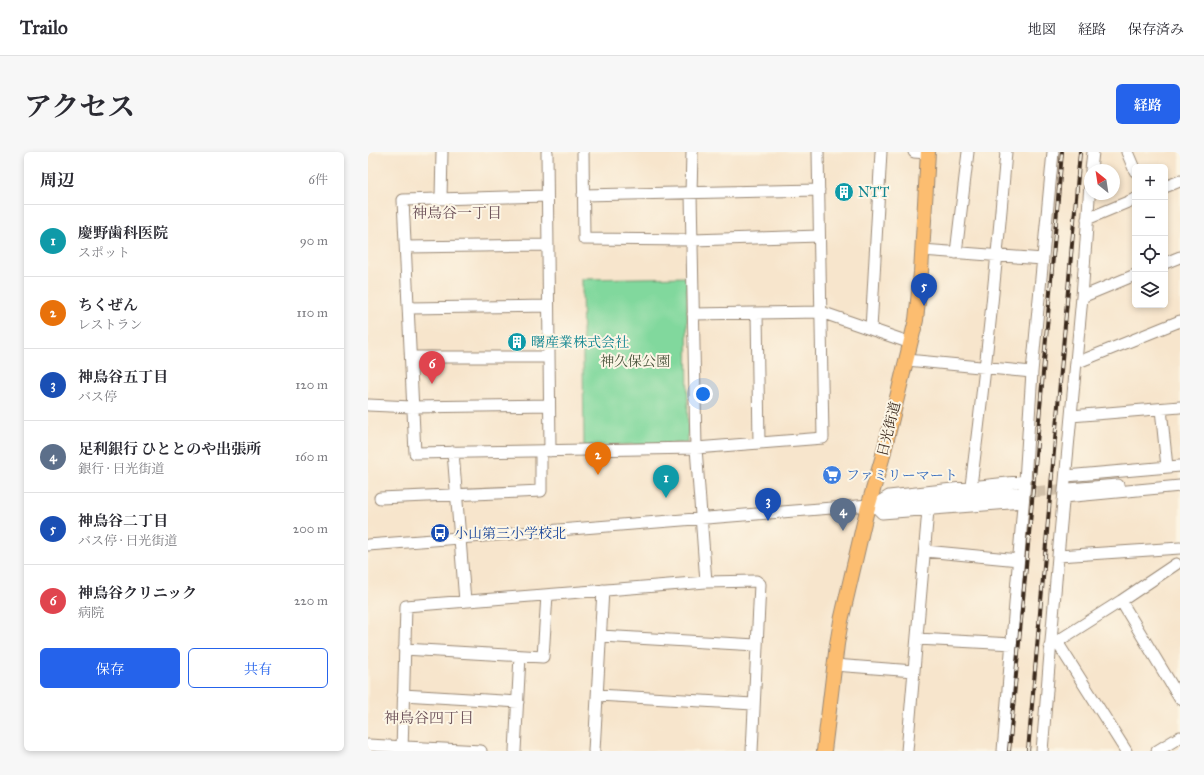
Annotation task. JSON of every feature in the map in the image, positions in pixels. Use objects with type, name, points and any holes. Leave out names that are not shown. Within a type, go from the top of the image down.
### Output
[{"type":"main road","name":"日光街道","points":[[824,751],[834,665],[841,621],[871,506],[916,320],[922,250],[923,152]]},
{"type":"street","points":[[441,198],[442,152]]},
{"type":"street","points":[[380,498],[541,491],[549,405],[546,152]]},
{"type":"street","points":[[583,152],[584,239],[693,240],[819,236]]},
{"type":"street","points":[[692,152],[691,194],[696,448],[706,582]]},
{"type":"street","points":[[546,196],[403,200],[415,452],[696,448],[823,438],[818,152]]},
{"type":"street","points":[[871,329],[880,152]]},
{"type":"street","points":[[956,253],[968,152]]},
{"type":"street","points":[[971,486],[986,368],[1006,152]]},
{"type":"street","points":[[1004,751],[1019,560],[1021,498],[1025,481],[1032,372],[1053,152]]},
{"type":"street","points":[[1127,152],[1132,164]]},
{"type":"street","points":[[1092,164],[1095,153]]},
{"type":"street","points":[[1168,186],[1180,181]]},
{"type":"street","points":[[583,195],[691,194],[819,190]]},
{"type":"street","points":[[1042,751],[1054,644],[1058,556],[1067,493],[1066,476],[1082,297],[1089,200]]},
{"type":"street","points":[[1087,219],[1133,200]]},
{"type":"street","points":[[406,247],[547,245]]},
{"type":"street","points":[[922,250],[1043,259]]},
{"type":"street","points":[[1168,262],[1180,257]]},
{"type":"street","points":[[1082,297],[1132,276]]},
{"type":"street","points":[[408,308],[548,306]]},
{"type":"street","points":[[693,314],[821,312],[911,343]]},
{"type":"street","points":[[757,313],[759,443]]},
{"type":"street","points":[[1076,364],[1180,322]]},
{"type":"street","points":[[411,357],[549,357]]},
{"type":"street","points":[[907,360],[1032,372]]},
{"type":"street","points":[[368,405],[549,405]]},
{"type":"street","points":[[1071,416],[1180,407]]},
{"type":"street","points":[[1161,409],[1167,467]]},
{"type":"street","points":[[453,452],[465,601]]},
{"type":"street","points":[[1066,476],[1180,466]]},
{"type":"street","points":[[1067,493],[1180,479]]},
{"type":"street","points":[[871,506],[889,496],[1025,481]]},
{"type":"street","points":[[1067,493],[1180,486]]},
{"type":"street","points":[[871,506],[882,513],[928,510],[1021,498]]},
{"type":"street","points":[[368,545],[871,506],[1021,498]]},
{"type":"street","points":[[907,751],[928,510]]},
{"type":"street","points":[[1054,644],[1178,567],[1177,548],[1058,556]]},
{"type":"street","points":[[925,551],[1019,560]]},
{"type":"street","points":[[402,749],[406,606],[706,582],[756,581],[760,584],[753,704],[752,751]]},
{"type":"street","points":[[594,751],[603,590]]},
{"type":"street","points":[[404,649],[543,657],[547,595]]},
{"type":"street","points":[[1121,601],[1180,699]]},
{"type":"street","points":[[601,636],[756,645]]},
{"type":"street","points":[[917,639],[1013,644]]},
{"type":"street","points":[[1054,644],[1126,751]]},
{"type":"street","points":[[515,751],[520,656]]},
{"type":"street","points":[[834,665],[914,671]]},
{"type":"street","points":[[403,695],[518,702]]},
{"type":"street","points":[[598,695],[753,704]]},
{"type":"street","points":[[1157,751],[1180,737]]},
{"type":"street","points":[[368,745],[402,749],[481,751]]},
{"type":"green space","name":"神久保公園","points":[[687,277],[688,443],[584,446],[582,279]]},
{"type":"tunnel","points":[[1019,493],[1069,489]]},
{"type":"railway","points":[[1009,751],[1062,152]]},
{"type":"railway","points":[[1028,751],[1080,152]]},
{"type":"place","name":"NTT","points":[[844,192]]},
{"type":"place","name":"神鳥谷二丁目","points":[[924,306]]},
{"type":"place","name":"曙産業株式会社","points":[[517,342]]},
{"type":"place","name":"神鳥谷クリニック","points":[[432,384]]},
{"type":"place","name":"ちくぜん","points":[[598,475]]},
{"type":"place","name":"ファミリーマート","points":[[832,475]]},
{"type":"place","name":"慶野歯科医院","points":[[666,498]]},
{"type":"place","name":"神鳥谷五丁目","points":[[768,521]]},
{"type":"place","name":"足利銀行 ひととのや出張所","points":[[843,531]]},
{"type":"place","name":"小山第三小学校北","points":[[440,533]]},
{"type":"district","name":"神鳥谷一丁目","points":[[457,213]]},
{"type":"district","name":"神鳥谷四丁目","points":[[429,718]]}]
